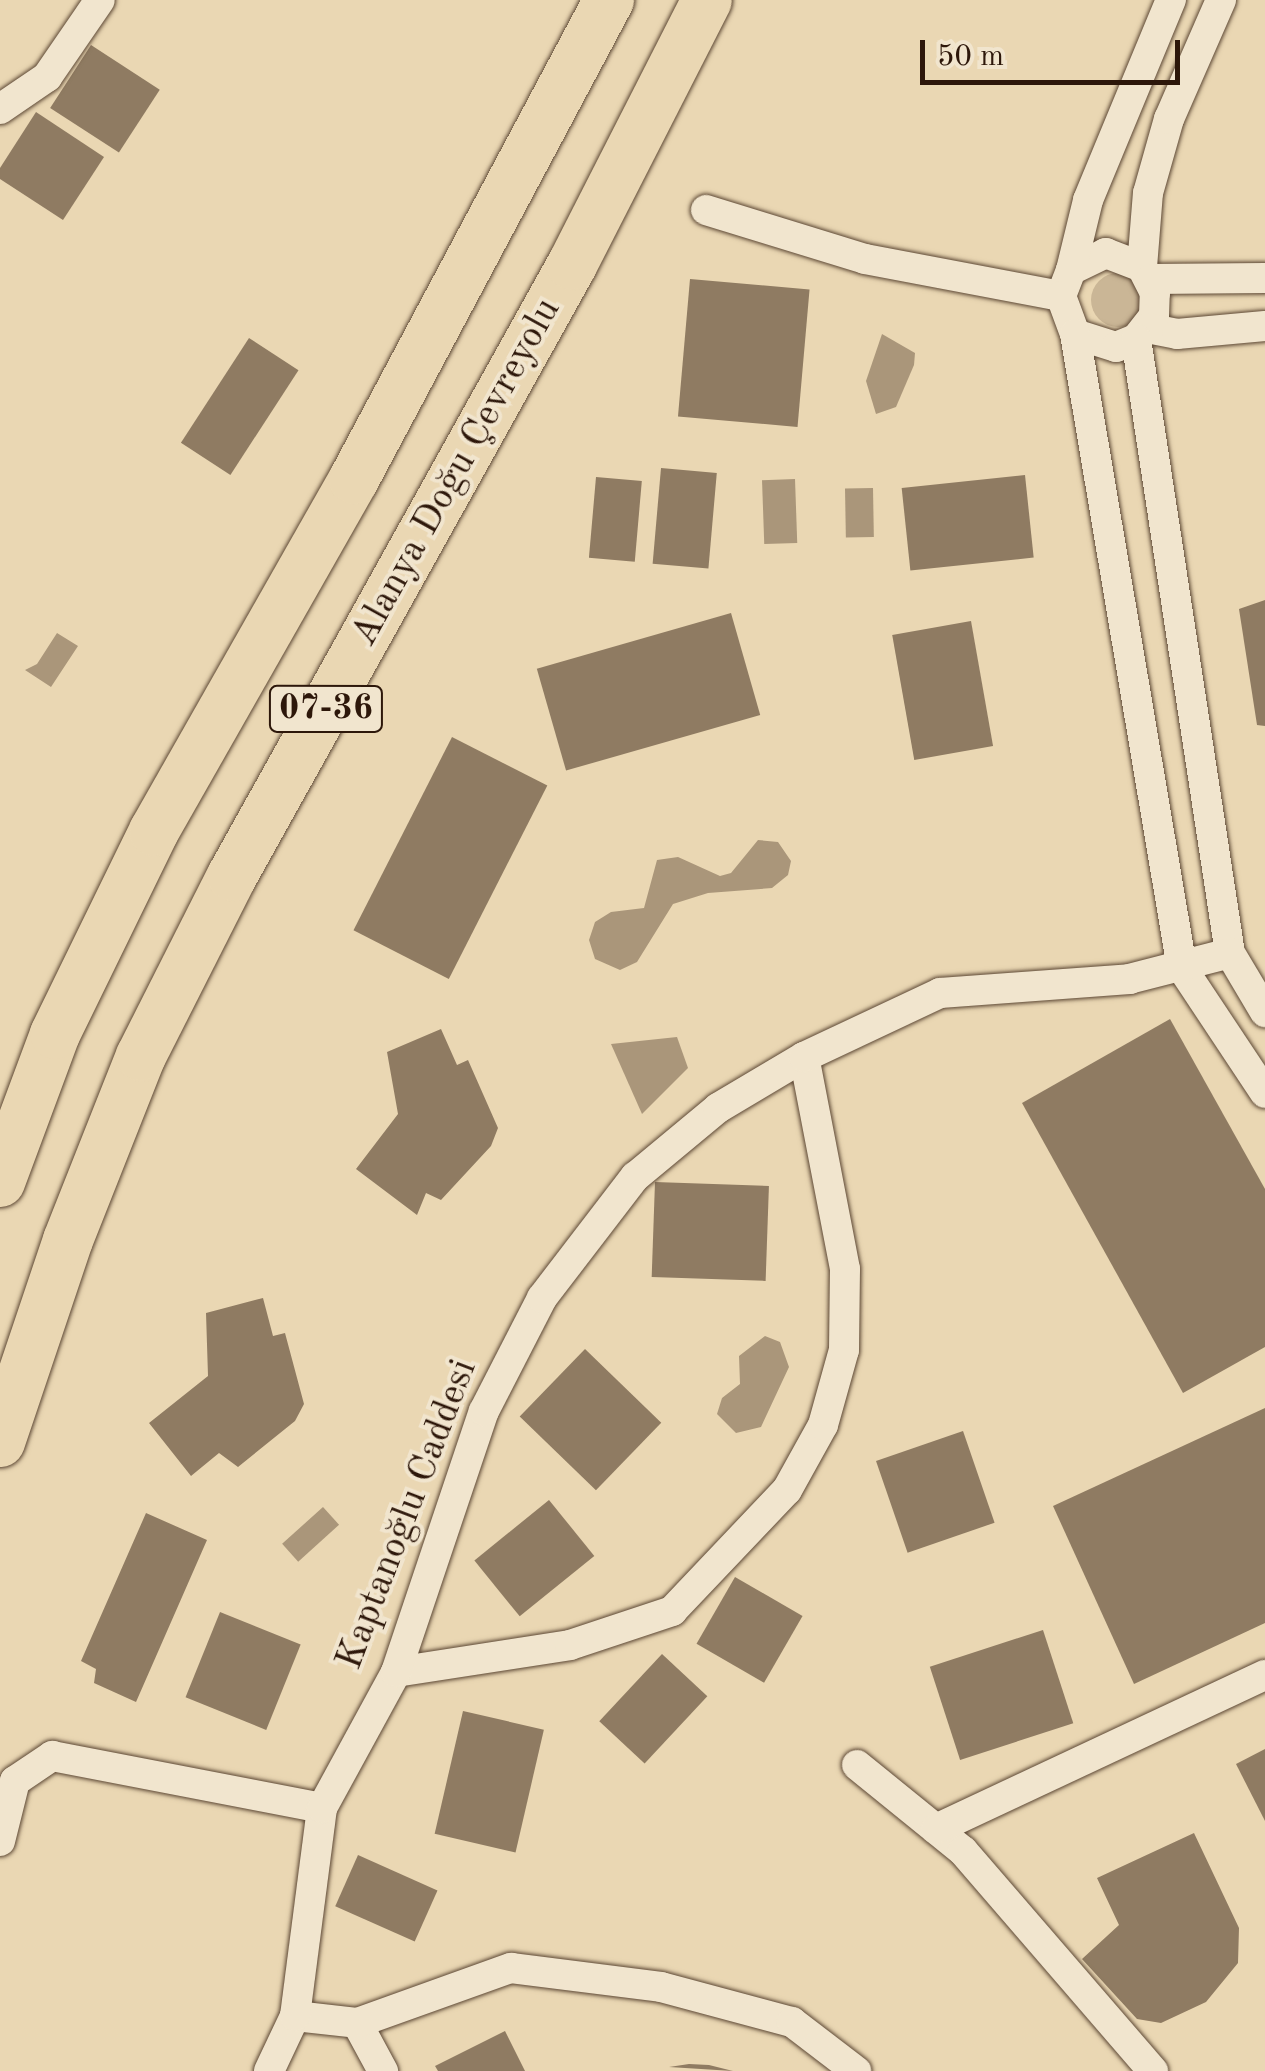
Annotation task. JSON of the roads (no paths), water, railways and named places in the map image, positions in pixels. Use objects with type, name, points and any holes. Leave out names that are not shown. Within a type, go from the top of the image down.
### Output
[{"type":"highway","name":"07-36","points":[[0,1182],[55,1034],[154,832],[354,478],[609,0]]},
{"type":"highway","name":"Alanya Doğu Çevreyolu","points":[[0,1442],[68,1240],[141,1056],[232,876],[572,265],[707,0]]},
{"type":"street","points":[[0,109],[47,77],[100,0]]},
{"type":"street","points":[[1171,0],[1088,200],[1066,283],[1182,968],[1265,1094]]},
{"type":"street","points":[[1221,0],[1156,163],[1146,273],[1155,308],[1142,333],[1230,953],[1265,1012]]},
{"type":"street","points":[[706,210],[865,259],[1066,283],[1106,253],[1146,273],[1265,278]]},
{"type":"street","points":[[1075,334],[1102,347],[1142,333],[1265,326]]},
{"type":"street","name":"Kaptanoğlu Caddesi","points":[[268,2071],[295,2016],[322,1808],[396,1672],[484,1410],[542,1298],[635,1177],[718,1108],[804,1057],[940,993],[1129,979],[1230,953]]},
{"type":"street","points":[[396,1672],[570,1646],[672,1611],[787,1490],[823,1424],[844,1350],[845,1269],[804,1057]]},
{"type":"street","points":[[936,1829],[1265,1675]]},
{"type":"street","points":[[0,1841],[15,1781],[52,1756],[322,1808]]},
{"type":"street","points":[[857,1765],[963,1852],[1153,2071]]},
{"type":"street","points":[[295,2016],[356,2023],[512,1968],[661,1987],[792,2022],[856,2071]]},
{"type":"street","points":[[356,2023],[382,2071]]}]
